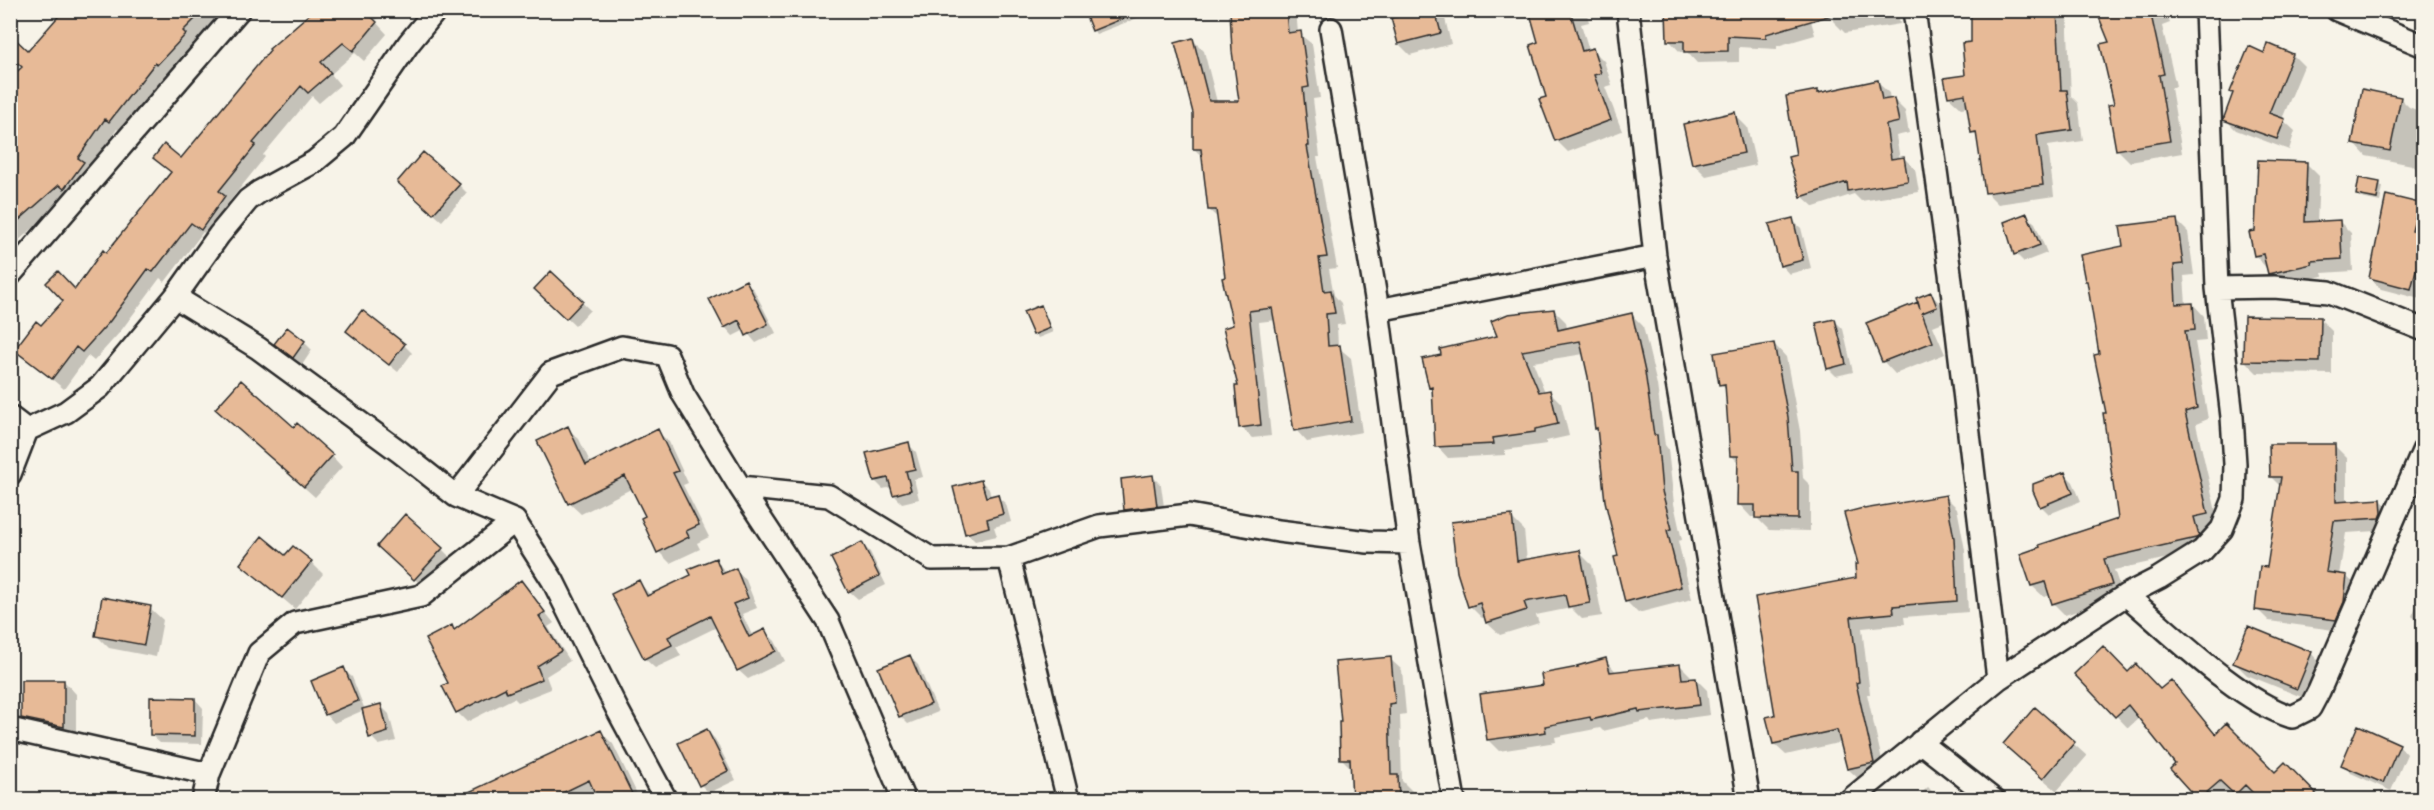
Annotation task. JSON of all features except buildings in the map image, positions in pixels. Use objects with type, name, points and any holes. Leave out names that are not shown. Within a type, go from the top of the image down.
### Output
[{"type":"street","points":[[10,275],[239,10]]},
{"type":"street","points":[[10,474],[19,424],[66,411],[100,387],[175,297],[219,235],[248,200],[314,162],[344,137],[409,43],[436,10]]},
{"type":"street","points":[[1628,10],[1655,256],[1749,800]]},
{"type":"street","points":[[1914,10],[1950,273],[1998,679]]},
{"type":"street","points":[[1850,800],[1998,679],[2126,595],[2202,551],[2222,529],[2234,500],[2235,464],[2217,288],[2206,10]]},
{"type":"street","points":[[2337,10],[2424,46]]},
{"type":"street","points":[[1331,29],[1378,310],[1409,543],[1454,800]]},
{"type":"street","points":[[1378,310],[1655,256]]},
{"type":"street","points":[[2217,288],[2274,287],[2329,292],[2424,330]]},
{"type":"street","points":[[175,297],[258,348],[456,496],[515,521],[554,581],[617,709],[666,800]]},
{"type":"street","points":[[456,496],[551,373],[622,347],[667,355],[683,394],[740,487],[828,621],[904,800]]},
{"type":"street","points":[[2126,595],[2224,678],[2276,712],[2292,717],[2310,708],[2319,691],[2424,449]]},
{"type":"street","points":[[740,487],[829,496],[932,559],[1009,558],[1099,526],[1189,515],[1278,531],[1368,542],[1409,543]]},
{"type":"street","points":[[203,800],[209,774],[259,653],[295,623],[307,618],[421,596],[515,521]]},
{"type":"street","points":[[1009,558],[1068,800]]},
{"type":"street","points":[[10,729],[209,774]]},
{"type":"street","points":[[1920,742],[1994,800]]}]
